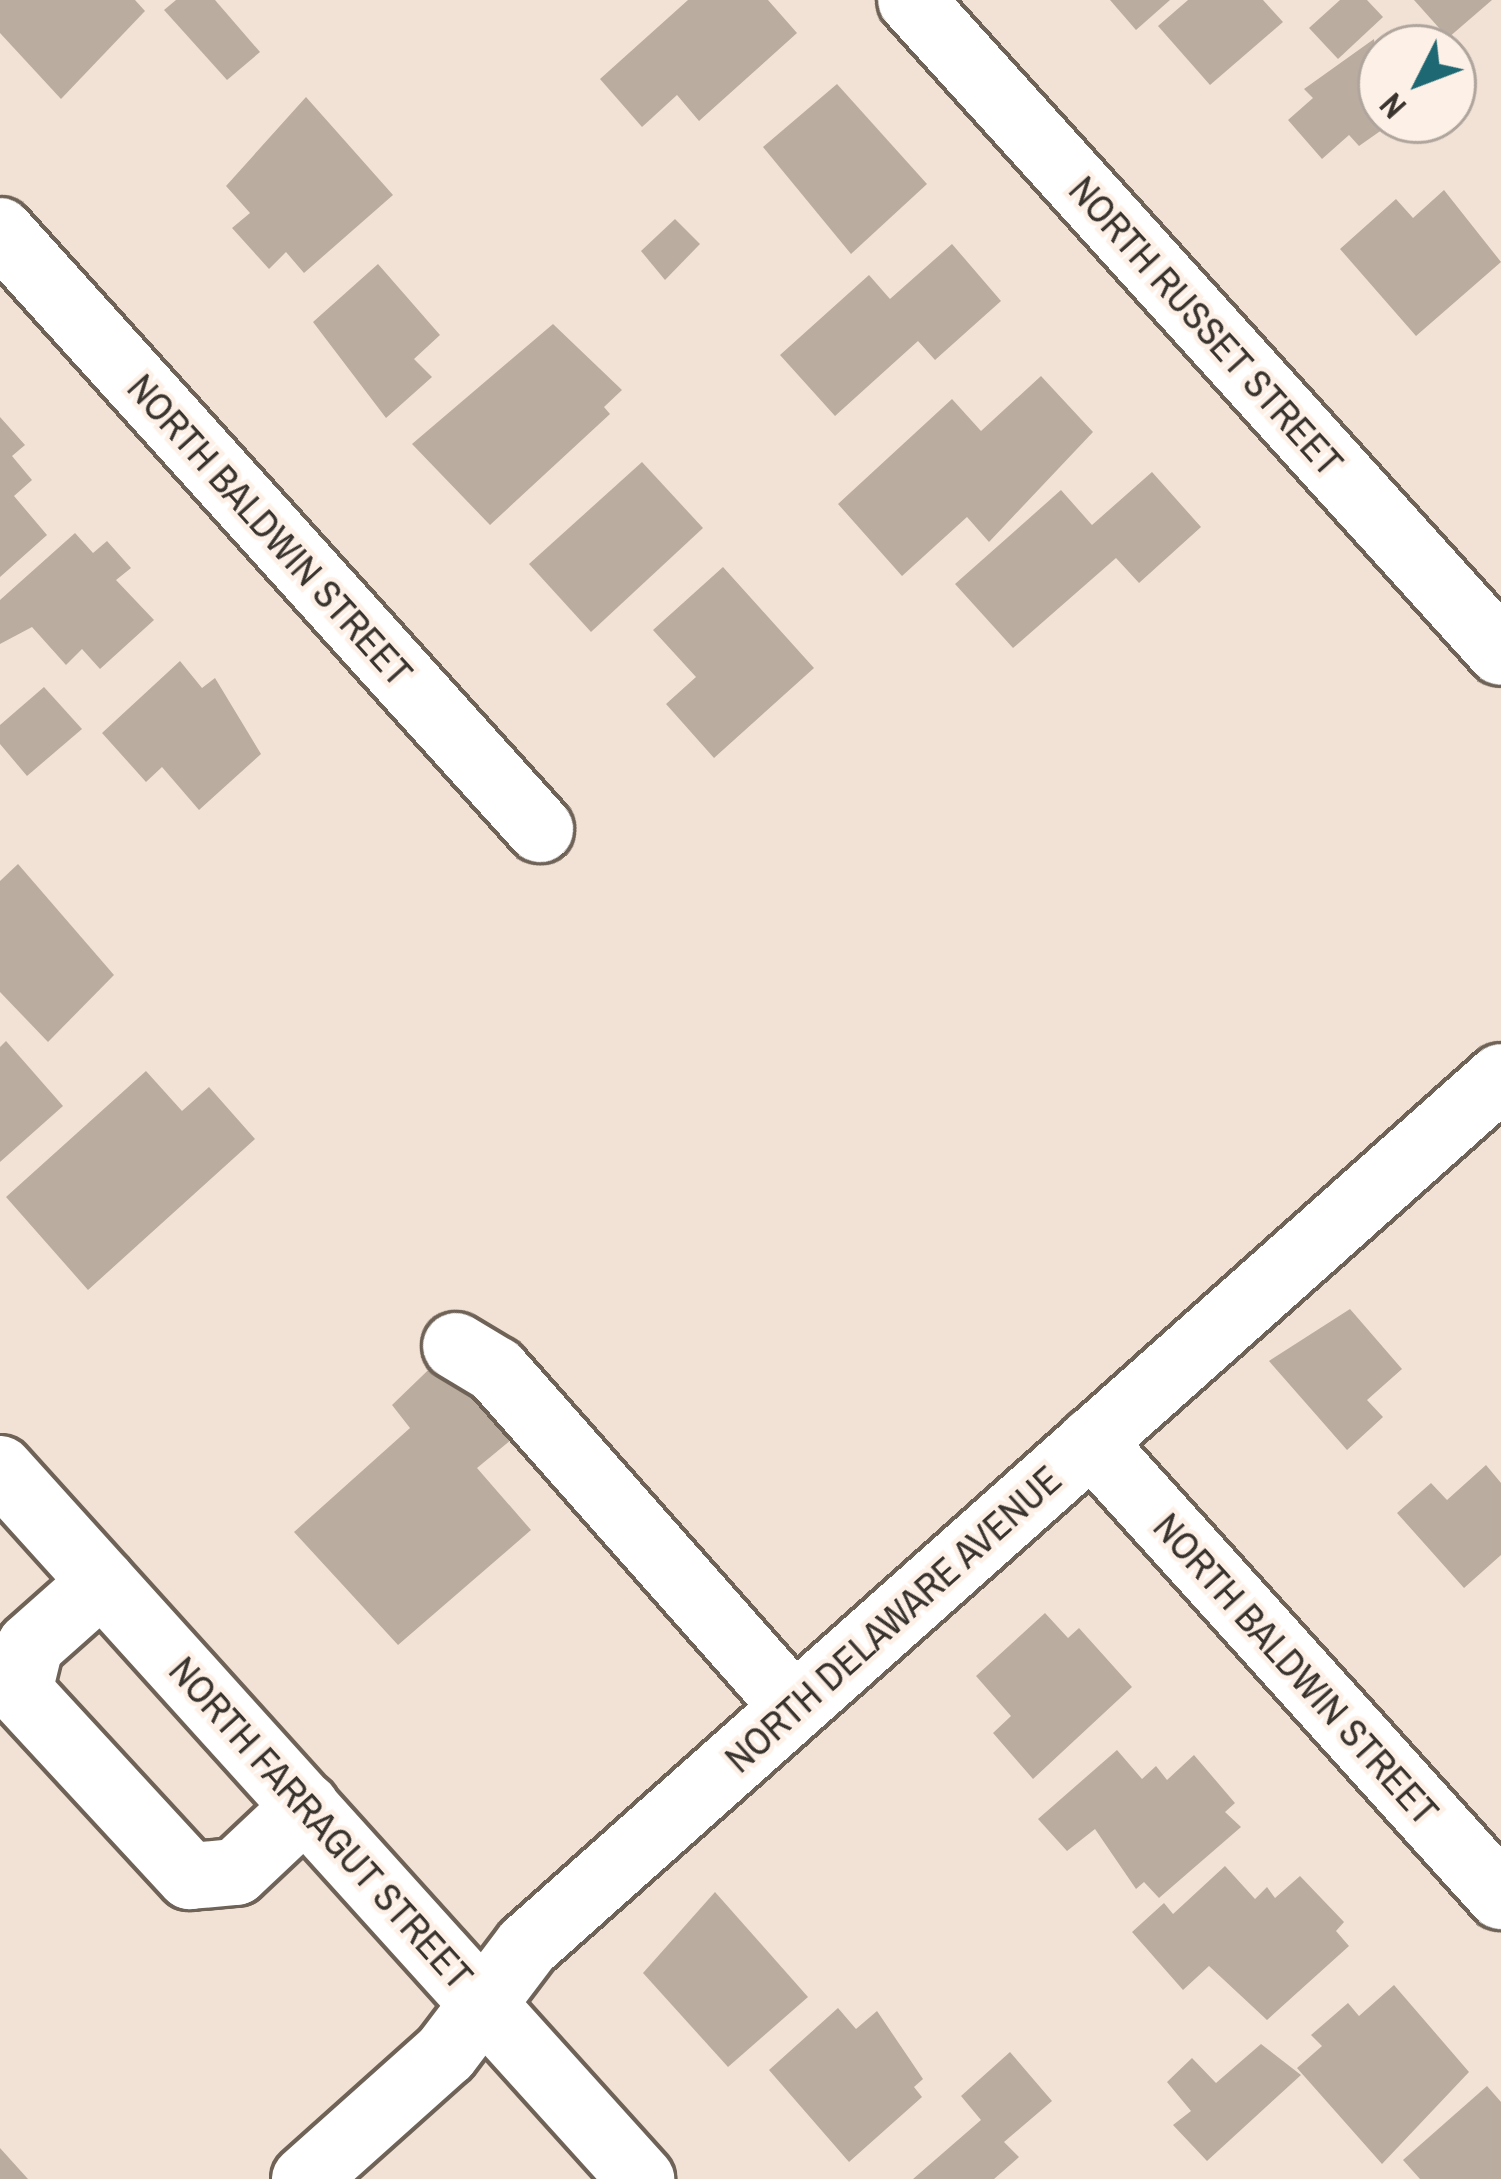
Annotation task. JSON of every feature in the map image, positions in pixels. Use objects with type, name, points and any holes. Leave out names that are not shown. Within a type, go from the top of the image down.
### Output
[{"type":"street","name":"NORTH RUSSET STREET","points":[[911,0],[1501,652]]},
{"type":"street","name":"NORTH BALDWIN STREET","points":[[0,231],[540,829]]},
{"type":"street","name":"NORTH DELAWARE AVENUE","points":[[305,2179],[446,2053],[527,1946],[1501,1077]]},
{"type":"street","points":[[456,1346],[496,1370],[794,1707]]},
{"type":"street","name":"NORTH BALDWIN STREET","points":[[1091,1442],[1501,1896]]},
{"type":"street","name":"NORTH FARRAGUT STREET","points":[[0,1469],[641,2179]]},
{"type":"street","points":[[102,1582],[29,1646],[19,1691],[190,1876],[236,1872],[306,1806]]},
{"type":"building","points":[[0,0],[135,0],[145,11],[61,99],[0,33]]},
{"type":"building","points":[[176,0],[215,0],[260,52],[227,80],[164,10]]},
{"type":"building","points":[[688,0],[768,0],[797,33],[699,121],[677,95],[642,127],[600,79]]},
{"type":"building","points":[[1110,0],[1170,0],[1136,30]]},
{"type":"building","points":[[1188,0],[1263,0],[1283,22],[1210,85],[1158,26]]},
{"type":"building","points":[[1340,0],[1367,0],[1383,17],[1376,24],[1357,24],[1357,41],[1338,59],[1309,28]]},
{"type":"building","points":[[1414,0],[1492,0],[1464,24],[1435,24]]},
{"type":"building","points":[[1357,51],[1357,144],[1349,135],[1322,159],[1288,120],[1313,98],[1304,89]]},
{"type":"building","points":[[837,84],[927,184],[851,254],[763,147]]},
{"type":"building","points":[[306,97],[393,195],[304,273],[286,252],[269,269],[232,228],[250,213],[226,186]]},
{"type":"building","points":[[1444,190],[1501,262],[1416,336],[1340,249],[1396,199],[1413,218]]},
{"type":"building","points":[[675,219],[700,244],[665,280],[641,251]]},
{"type":"building","points":[[952,244],[1001,301],[935,360],[918,341],[835,416],[780,355],[869,275],[890,299]]},
{"type":"building","points":[[378,264],[440,335],[414,359],[432,377],[386,418],[313,322]]},
{"type":"building","points":[[553,324],[622,390],[604,407],[610,414],[490,525],[412,444]]},
{"type":"building","points":[[1041,376],[1093,432],[989,542],[967,517],[902,576],[838,504],[952,399],[981,431]]},
{"type":"building","points":[[0,417],[25,445],[12,456],[32,480],[14,496],[47,535],[0,577]]},
{"type":"building","points":[[642,462],[703,528],[591,632],[529,564]]},
{"type":"building","points":[[1152,472],[1201,527],[1139,583],[1116,558],[1013,648],[955,584],[1061,490],[1092,525]]},
{"type":"building","points":[[75,533],[93,553],[107,541],[131,568],[116,580],[154,620],[100,669],[82,649],[66,665],[32,627],[0,644],[0,600]]},
{"type":"building","points":[[723,567],[814,668],[714,758],[666,704],[696,677],[653,630]]},
{"type":"building","points":[[180,661],[202,688],[215,678],[261,754],[199,810],[162,767],[146,782],[102,733]]},
{"type":"building","points":[[44,687],[82,729],[27,776],[0,744],[0,725]]},
{"type":"building","points":[[18,864],[114,975],[48,1042],[0,992],[0,881]]},
{"type":"building","points":[[6,1041],[63,1106],[0,1162],[0,1047]]},
{"type":"building","points":[[146,1071],[182,1111],[209,1087],[255,1139],[88,1290],[6,1197]]},
{"type":"building","points":[[1350,1309],[1402,1369],[1367,1400],[1383,1417],[1347,1450],[1269,1361]]},
{"type":"building","points":[[449,1350],[523,1430],[477,1468],[531,1530],[398,1645],[294,1532],[410,1428],[392,1405]]},
{"type":"building","points":[[1486,1465],[1501,1483],[1501,1555],[1464,1588],[1397,1513],[1431,1483],[1447,1500]]},
{"type":"building","points":[[1045,1613],[1068,1638],[1079,1628],[1132,1687],[1033,1779],[993,1733],[1011,1716],[976,1676]]},
{"type":"building","points":[[1117,1750],[1142,1779],[1156,1766],[1167,1780],[1194,1755],[1235,1803],[1225,1812],[1241,1827],[1159,1898],[1144,1882],[1136,1889],[1095,1829],[1067,1851],[1038,1819]]},
{"type":"building","points":[[1225,1866],[1255,1899],[1267,1887],[1275,1898],[1300,1876],[1344,1922],[1336,1931],[1349,1946],[1267,2020],[1209,1966],[1183,1990],[1132,1932],[1164,1903],[1173,1914]]},
{"type":"building","points":[[715,1892],[808,1997],[728,2067],[643,1973]]},
{"type":"building","points":[[1394,1985],[1469,2072],[1382,2164],[1297,2068],[1322,2046],[1311,2035],[1348,2003],[1359,2016]]},
{"type":"building","points":[[838,2008],[856,2029],[877,2011],[923,2079],[914,2087],[922,2097],[849,2162],[769,2070]]},
{"type":"building","points":[[1261,2044],[1301,2075],[1207,2161],[1173,2125],[1191,2111],[1167,2082],[1192,2058],[1216,2083]]},
{"type":"building","points":[[1010,2052],[1052,2101],[1004,2142],[1019,2157],[994,2179],[913,2179],[981,2120],[961,2096]]},
{"type":"building","points":[[1487,2086],[1501,2102],[1501,2179],[1420,2179],[1403,2160]]},
{"type":"building","points":[[0,2148],[28,2179],[0,2179]]}]
